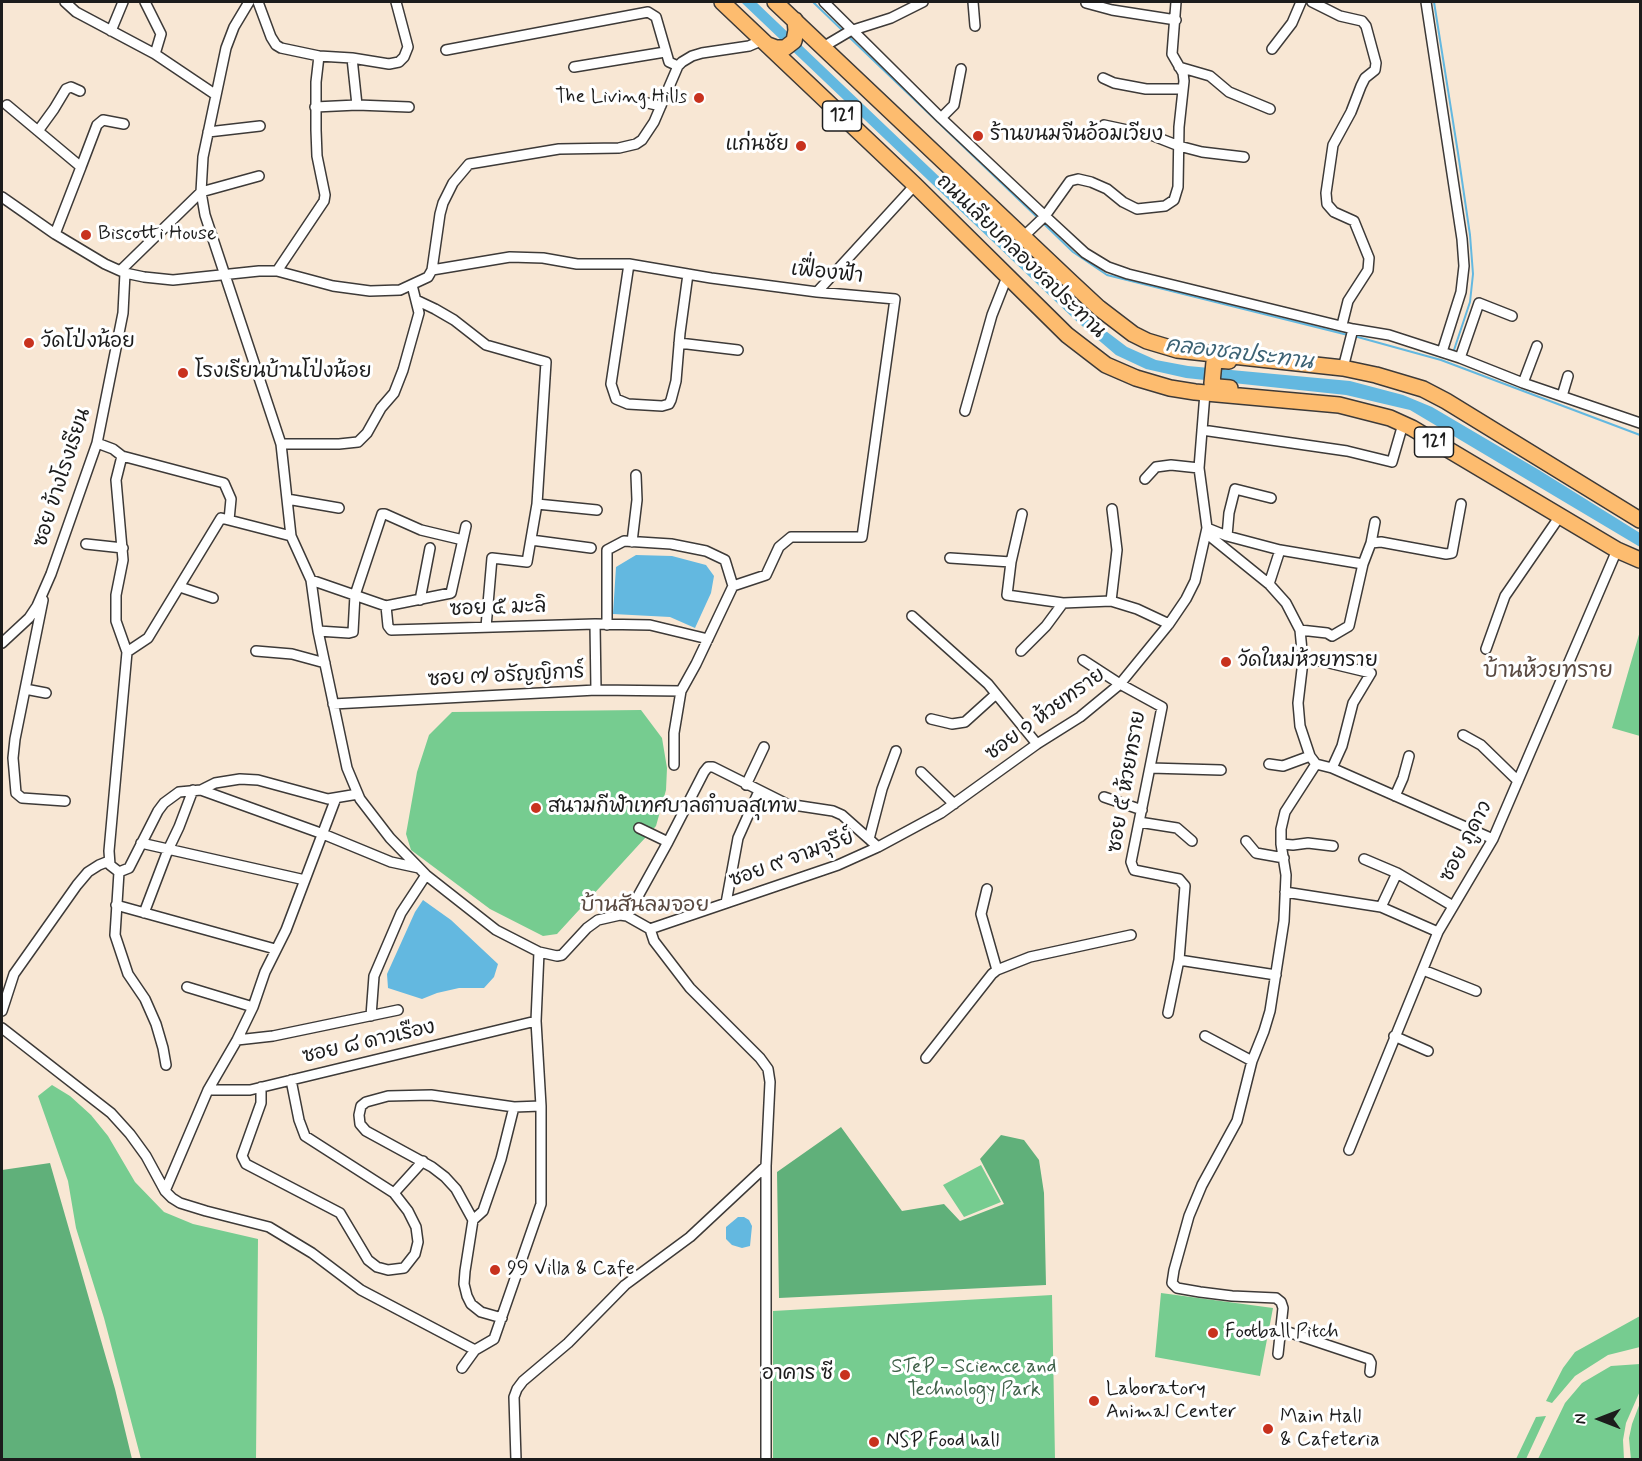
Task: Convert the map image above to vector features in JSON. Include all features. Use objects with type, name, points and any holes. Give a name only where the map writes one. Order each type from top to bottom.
[{"type":"main road","name":"ถนนเลียบคลองชลประทาน","points":[[722,2],[793,66],[1067,335],[1106,365],[1136,378],[1170,388],[1207,387],[1288,400],[1339,405],[1379,415],[1403,424],[1617,550],[1641,560]]},
{"type":"main road","name":"ถนนเลียบคลองชลประทาน","points":[[775,2],[795,25],[900,122],[1029,232],[1099,308],[1133,334],[1177,350],[1343,368],[1422,389],[1446,400],[1641,520]]},
{"type":"main road","points":[[770,44],[785,48],[794,41],[795,25]]},
{"type":"main road","points":[[793,66],[792,52],[797,45],[801,41],[816,43]]},
{"type":"main road","points":[[1147,341],[1161,352],[1210,363],[1217,360],[1295,364]]},
{"type":"main road","points":[[1207,387],[1210,363]]},
{"type":"street","points":[[65,2],[76,12],[155,54],[216,95]]},
{"type":"street","points":[[111,31],[123,2]]},
{"type":"street","points":[[145,2],[161,34],[155,54]]},
{"type":"street","points":[[249,2],[234,27],[226,48],[203,157],[201,192],[225,274],[281,444],[291,536],[311,580],[318,631],[347,768],[358,794],[390,838],[422,871],[496,930],[539,952],[562,955],[587,928],[598,920],[621,915],[627,916],[650,929],[654,940],[690,988],[760,1058],[768,1069],[770,1082],[766,1166],[766,1460]]},
{"type":"street","points":[[258,2],[271,37],[281,48],[319,56],[389,64],[399,62],[408,47],[396,2]]},
{"type":"street","points":[[824,2],[1043,217],[1085,253],[1118,270],[1342,325],[1353,331],[1389,335],[1458,357],[1523,383],[1641,423]]},
{"type":"street","points":[[816,43],[891,18],[923,2]]},
{"type":"street","points":[[973,2],[975,26]]},
{"type":"street","points":[[1029,232],[1043,217],[1065,185],[1078,179],[1107,189],[1123,202],[1137,209],[1165,206],[1174,200],[1178,188],[1183,90],[1183,73],[1172,54],[1176,2]]},
{"type":"street","points":[[1272,49],[1292,23],[1301,2]]},
{"type":"street","points":[[1312,2],[1340,16],[1362,21],[1366,26],[1376,63],[1375,69],[1365,78],[1351,112],[1333,145],[1326,193],[1327,204],[1334,212],[1354,221],[1369,258],[1368,270],[1347,301],[1342,325]]},
{"type":"street","points":[[1426,2],[1462,239],[1464,266],[1461,292],[1443,352]]},
{"type":"street","points":[[1086,3],[1112,10],[1176,20]]},
{"type":"street","points":[[446,50],[648,12],[656,17],[665,52],[674,64]]},
{"type":"street","points":[[2,196],[55,234],[105,264],[144,277],[173,280],[277,271],[333,286],[370,291],[400,290],[428,277],[432,270],[443,203],[453,183],[469,164],[559,149],[619,148],[636,144],[642,140],[654,122],[674,64],[692,56],[770,44]]},
{"type":"street","points":[[574,68],[665,52]]},
{"type":"street","points":[[277,271],[324,201],[325,195],[317,156],[315,107],[319,56]]},
{"type":"street","points":[[352,58],[357,105]]},
{"type":"street","points":[[1179,67],[1210,76],[1229,93],[1270,109]]},
{"type":"street","points":[[941,118],[954,105],[961,69]]},
{"type":"street","points":[[1103,78],[1114,83],[1146,89],[1183,90]]},
{"type":"street","points":[[38,131],[66,89],[71,87],[80,91]]},
{"type":"street","points":[[643,102],[661,106]]},
{"type":"street","points":[[7,105],[81,167]]},
{"type":"street","points":[[315,107],[357,105],[409,107]]},
{"type":"street","points":[[55,234],[97,125],[103,120],[124,124]]},
{"type":"street","points":[[1104,125],[1151,135],[1202,152],[1244,157]]},
{"type":"street","points":[[208,132],[260,126]]},
{"type":"street","points":[[123,271],[201,192],[259,176]]},
{"type":"street","points":[[817,292],[915,185]]},
{"type":"street","name":"เฟื่องฟ้า","points":[[432,270],[510,256],[543,258],[577,264],[629,264],[817,292],[895,299],[862,537],[791,537],[779,548],[766,575],[733,586]]},
{"type":"street","points":[[629,264],[610,384],[616,399],[644,406],[657,407],[669,404],[673,397],[688,274]]},
{"type":"street","name":"ซอย ข้างโรงเรียน","points":[[2,643],[29,618],[37,606],[98,443],[123,313],[123,271]]},
{"type":"street","points":[[965,411],[992,315],[1007,277]]},
{"type":"street","points":[[281,444],[358,442],[367,433],[381,408],[394,393],[403,370],[419,313],[412,285]]},
{"type":"street","points":[[416,300],[454,320],[486,345],[546,362],[537,504],[527,562],[492,558],[486,627]]},
{"type":"street","points":[[1458,357],[1479,303],[1512,316]]},
{"type":"street","points":[[1343,368],[1353,331]]},
{"type":"street","points":[[679,344],[738,350]]},
{"type":"street","points":[[1523,383],[1537,346]]},
{"type":"street","points":[[1562,396],[1568,376]]},
{"type":"street","name":"ซอย ๑ ห้วยทราย","points":[[878,847],[941,813],[1037,744],[1080,717],[1120,684],[1186,599],[1195,581],[1207,530],[1198,468],[1207,387]]},
{"type":"street","points":[[1202,430],[1347,451],[1392,462],[1403,424]]},
{"type":"street","points":[[98,443],[113,449],[122,456],[224,483],[231,499],[229,520]]},
{"type":"street","points":[[122,456],[116,480],[123,548],[116,595],[116,621],[127,652],[109,851],[114,870],[119,872],[129,868],[158,811],[164,803],[179,792],[197,790],[215,783],[249,779],[328,799],[358,794]]},
{"type":"street","points":[[1145,479],[1156,467],[1171,465],[1198,468]]},
{"type":"street","points":[[632,542],[637,500],[636,475]]},
{"type":"street","points":[[1227,536],[1229,513],[1235,489],[1271,498]]},
{"type":"street","points":[[287,499],[339,508]]},
{"type":"street","points":[[537,504],[597,510]]},
{"type":"street","points":[[1371,543],[1381,542],[1446,554],[1452,553],[1461,504]]},
{"type":"street","points":[[1111,601],[1117,550],[1112,509]]},
{"type":"street","points":[[318,631],[351,633],[355,595],[382,514],[430,532],[463,540]]},
{"type":"street","points":[[1022,514],[1011,562],[1007,595],[1063,603],[1111,601],[1137,609],[1168,624]]},
{"type":"street","points":[[1486,649],[1505,596],[1560,516]]},
{"type":"street","points":[[127,652],[148,638],[221,518],[291,536]]},
{"type":"street","points":[[1300,630],[1327,633],[1332,636],[1349,626],[1375,522]]},
{"type":"street","points":[[311,580],[386,606],[451,593],[466,526]]},
{"type":"street","points":[[1207,530],[1280,550],[1363,564]]},
{"type":"street","points":[[1207,530],[1269,584],[1286,603],[1300,630],[1303,661],[1298,703],[1300,726],[1313,760],[1285,812],[1281,844],[1286,875],[1284,921],[1264,1031],[1252,1061],[1237,1121],[1202,1185],[1189,1216],[1172,1283],[1177,1288],[1200,1292],[1276,1298],[1281,1302],[1283,1308],[1278,1354]]},
{"type":"street","points":[[531,540],[591,548]]},
{"type":"street","points":[[607,625],[607,550],[624,542],[671,544],[706,551],[725,560],[733,586],[681,691],[674,733],[674,765]]},
{"type":"street","points":[[86,544],[123,548]]},
{"type":"street","points":[[420,600],[430,548]]},
{"type":"street","points":[[1269,584],[1280,550]]},
{"type":"street","name":"ซอย ภูดาว","points":[[1348,1150],[1438,932],[1493,839],[1617,550]]},
{"type":"street","points":[[950,558],[1011,562]]},
{"type":"street","points":[[46,586],[15,738],[13,758],[16,793],[22,798],[65,801]]},
{"type":"street","points":[[180,587],[213,598]]},
{"type":"street","points":[[1021,651],[1046,626],[1063,603]]},
{"type":"street","name":"ซอย ๕ มะลิ","points":[[386,606],[388,626],[391,630],[595,624],[650,626],[708,639]]},
{"type":"street","points":[[912,616],[988,684],[1037,744]]},
{"type":"street","points":[[595,624],[596,690]]},
{"type":"street","points":[[256,651],[292,654],[325,663]]},
{"type":"street","points":[[1083,660],[1120,684]]},
{"type":"street","points":[[1303,661],[1321,662],[1371,673],[1353,703],[1342,746],[1332,768]]},
{"type":"street","name":"ซอย ๕ ห้วยทราย","points":[[1120,684],[1162,706],[1131,862],[1134,870],[1179,879],[1185,886],[1179,960],[1168,1013]]},
{"type":"street","points":[[25,689],[46,693]]},
{"type":"street","name":"ซอย ๗ อรัญญิการ์","points":[[333,704],[596,690],[681,691]]},
{"type":"street","points":[[931,719],[952,724],[965,722],[996,694]]},
{"type":"street","points":[[1463,735],[1480,745],[1518,781]]},
{"type":"street","points":[[746,784],[764,747]]},
{"type":"street","points":[[869,839],[882,789],[896,751]]},
{"type":"street","points":[[1395,796],[1409,756]]},
{"type":"street","points":[[1269,764],[1283,766],[1313,760],[1493,839]]},
{"type":"street","points":[[627,916],[708,767],[713,767],[787,804],[833,811],[842,815],[878,847]]},
{"type":"street","points":[[1150,768],[1221,770]]},
{"type":"street","points":[[921,772],[954,804]]},
{"type":"street","points":[[197,790],[323,834],[391,862],[422,871]]},
{"type":"street","points":[[144,913],[168,850],[197,790]]},
{"type":"street","points":[[726,903],[738,838],[759,791]]},
{"type":"street","points":[[1104,797],[1142,810]]},
{"type":"street","points":[[165,1191],[208,1090],[254,1007],[336,798]]},
{"type":"street","points":[[1139,822],[1177,828],[1192,841]]},
{"type":"street","points":[[639,828],[668,842]]},
{"type":"street","points":[[1246,841],[1256,853],[1284,858]]},
{"type":"street","points":[[141,843],[305,880]]},
{"type":"street","points":[[1281,844],[1308,843],[1333,846]]},
{"type":"street","name":"ซอย ๙ จามจุรีย์","points":[[650,929],[838,865],[878,847]]},
{"type":"street","points":[[1364,860],[1397,873],[1453,906]]},
{"type":"street","points":[[2,1011],[14,974],[77,885],[88,872],[110,861]]},
{"type":"street","points":[[371,1016],[374,976],[422,871]]},
{"type":"street","points":[[119,872],[115,935],[119,952],[128,974],[145,999],[156,1024],[166,1065]]},
{"type":"street","points":[[1381,907],[1397,873]]},
{"type":"street","points":[[987,890],[981,914],[998,970]]},
{"type":"street","points":[[1286,892],[1381,907],[1438,932]]},
{"type":"street","points":[[116,905],[275,949]]},
{"type":"street","points":[[926,1058],[992,974],[998,970],[1030,957],[1131,935]]},
{"type":"street","points":[[462,1368],[475,1350],[495,1339],[541,1204],[541,1106],[536,1021],[539,952]]},
{"type":"street","points":[[1179,960],[1276,975]]},
{"type":"street","points":[[1423,970],[1476,991]]},
{"type":"street","points":[[187,987],[254,1007]]},
{"type":"street","points":[[237,1040],[273,1036],[398,1010]]},
{"type":"street","name":"ซอย ๘ ดาวเรือง","points":[[208,1090],[228,1091],[261,1087],[536,1021]]},
{"type":"street","points":[[2,1032],[111,1113],[141,1149],[165,1191],[180,1203],[269,1227],[312,1253],[361,1290],[475,1350]]},
{"type":"street","points":[[1205,1036],[1252,1061]]},
{"type":"street","points":[[1394,1036],[1428,1050]]},
{"type":"street","points":[[261,1087],[261,1103],[242,1156],[246,1164],[340,1213],[368,1260],[377,1267],[388,1270],[404,1268],[416,1254],[418,1242],[416,1227],[408,1211],[393,1193],[305,1136],[299,1120],[291,1080]]},
{"type":"street","points":[[502,1318],[481,1312],[471,1304],[467,1296],[464,1284],[465,1271],[473,1220],[456,1189],[445,1177],[423,1161],[366,1131],[360,1124],[359,1115],[361,1107],[374,1099],[388,1096],[431,1095],[514,1107],[541,1106]]},
{"type":"street","points":[[473,1220],[483,1211],[501,1159],[514,1107]]},
{"type":"street","points":[[393,1193],[423,1161]]},
{"type":"street","points":[[516,1460],[514,1397],[523,1381],[568,1343],[625,1285],[690,1237],[766,1166]]},
{"type":"street","points":[[1282,1330],[1369,1359],[1371,1361],[1370,1372]]},
{"type":"green space","points":[[1640,631],[1640,736],[1612,728]]},
{"type":"green space","name":"สนามกีฬาเทศบาลตำบลสุเทพ","points":[[641,710],[662,738],[667,768],[666,790],[656,826],[557,934],[543,936],[490,909],[411,850],[406,834],[417,772],[429,735],[452,712]]},
{"type":"green space","points":[[52,1085],[70,1096],[91,1115],[108,1136],[135,1182],[164,1212],[193,1224],[258,1239],[256,1459],[141,1459],[104,1318],[76,1228],[68,1181],[38,1096]]},
{"type":"green space","points":[[841,1127],[902,1211],[944,1204],[960,1221],[1004,1204],[980,1159],[1001,1135],[1024,1140],[1039,1160],[1044,1193],[1046,1285],[779,1298],[777,1172]]},
{"type":"green space","points":[[50,1163],[115,1389],[132,1459],[2,1459],[2,1170]]},
{"type":"green space","points":[[981,1165],[1001,1202],[964,1217],[943,1185]]},
{"type":"green space","name":"Football Pitch","points":[[1161,1293],[1273,1308],[1260,1376],[1155,1357]]},
{"type":"green space","name":"STeP - Science and Technology Park","points":[[1052,1295],[1055,1459],[773,1459],[773,1311]]},
{"type":"green space","points":[[1640,1316],[1640,1347],[1608,1355],[1575,1376],[1552,1403],[1546,1401],[1563,1368],[1575,1352]]},
{"type":"green space","points":[[1640,1364],[1640,1391],[1626,1423],[1623,1440],[1624,1459],[1538,1459],[1565,1403],[1582,1383],[1611,1366]]},
{"type":"green space","points":[[1640,1403],[1640,1459],[1631,1460],[1629,1438]]},
{"type":"green space","points":[[1546,1416],[1526,1459],[1516,1459],[1536,1417]]},
{"type":"water","points":[[741,2],[756,2],[1082,313],[1127,347],[1156,360],[1188,366],[1350,381],[1403,395],[1432,407],[1640,533],[1640,547],[1410,410],[1346,395],[1186,378],[1146,369],[1116,355],[1074,319]]},
{"type":"water","points":[[636,555],[672,556],[706,565],[714,576],[711,593],[695,628],[670,617],[613,614],[616,567]]},
{"type":"water","points":[[423,900],[451,920],[498,964],[494,977],[484,988],[459,988],[422,999],[388,988],[387,974],[415,912]]},
{"type":"water","points":[[738,1217],[749,1220],[752,1226],[750,1246],[742,1248],[732,1245],[726,1239],[726,1227]]},
{"type":"waterway","points":[[813,2],[843,31]]},
{"type":"waterway","points":[[1434,2],[1470,235],[1473,274],[1470,302],[1453,353]]},
{"type":"waterway","points":[[847,35],[1038,218]]},
{"type":"waterway","points":[[1042,222],[1073,252],[1107,275],[1348,335]]},
{"type":"waterway","points":[[1354,336],[1441,360],[1640,435]]},
{"type":"place","name":"The Living Hills","points":[[699,98]]},
{"type":"place","name":"ร้านขนมจีนอ้อมเวียง","points":[[978,136]]},
{"type":"place","name":"แก่นชัย","points":[[801,146]]},
{"type":"place","name":"Biscotti House","points":[[86,235]]},
{"type":"place","name":"วัดโป่งน้อย","points":[[29,343]]},
{"type":"place","name":"โรงเรียนบ้านโป่งน้อย","points":[[183,373]]},
{"type":"place","name":"วัดใหม่ห้วยทราย","points":[[1226,662]]},
{"type":"place","name":"สนามกีฬาเทศบาลตำบลสุเทพ","points":[[536,808]]},
{"type":"place","name":"99 Villa & Cafe","points":[[495,1270]]},
{"type":"place","name":"Football Pitch","points":[[1213,1333]]},
{"type":"place","name":"อาคาร ซี","points":[[845,1375]]},
{"type":"place","name":"Laboratory Animal Center","points":[[1094,1401]]},
{"type":"place","name":"Main Hall & Cafeteria","points":[[1268,1429]]},
{"type":"place","name":"NSP Food hall","points":[[874,1442]]},
{"type":"district","name":"บ้านห้วยทราย","points":[[1548,672]]},
{"type":"district","name":"บ้านสันลมจอย","points":[[645,907]]},
{"type":"water label","name":"คลองชลประทาน","points":[[1239,355]]}]
